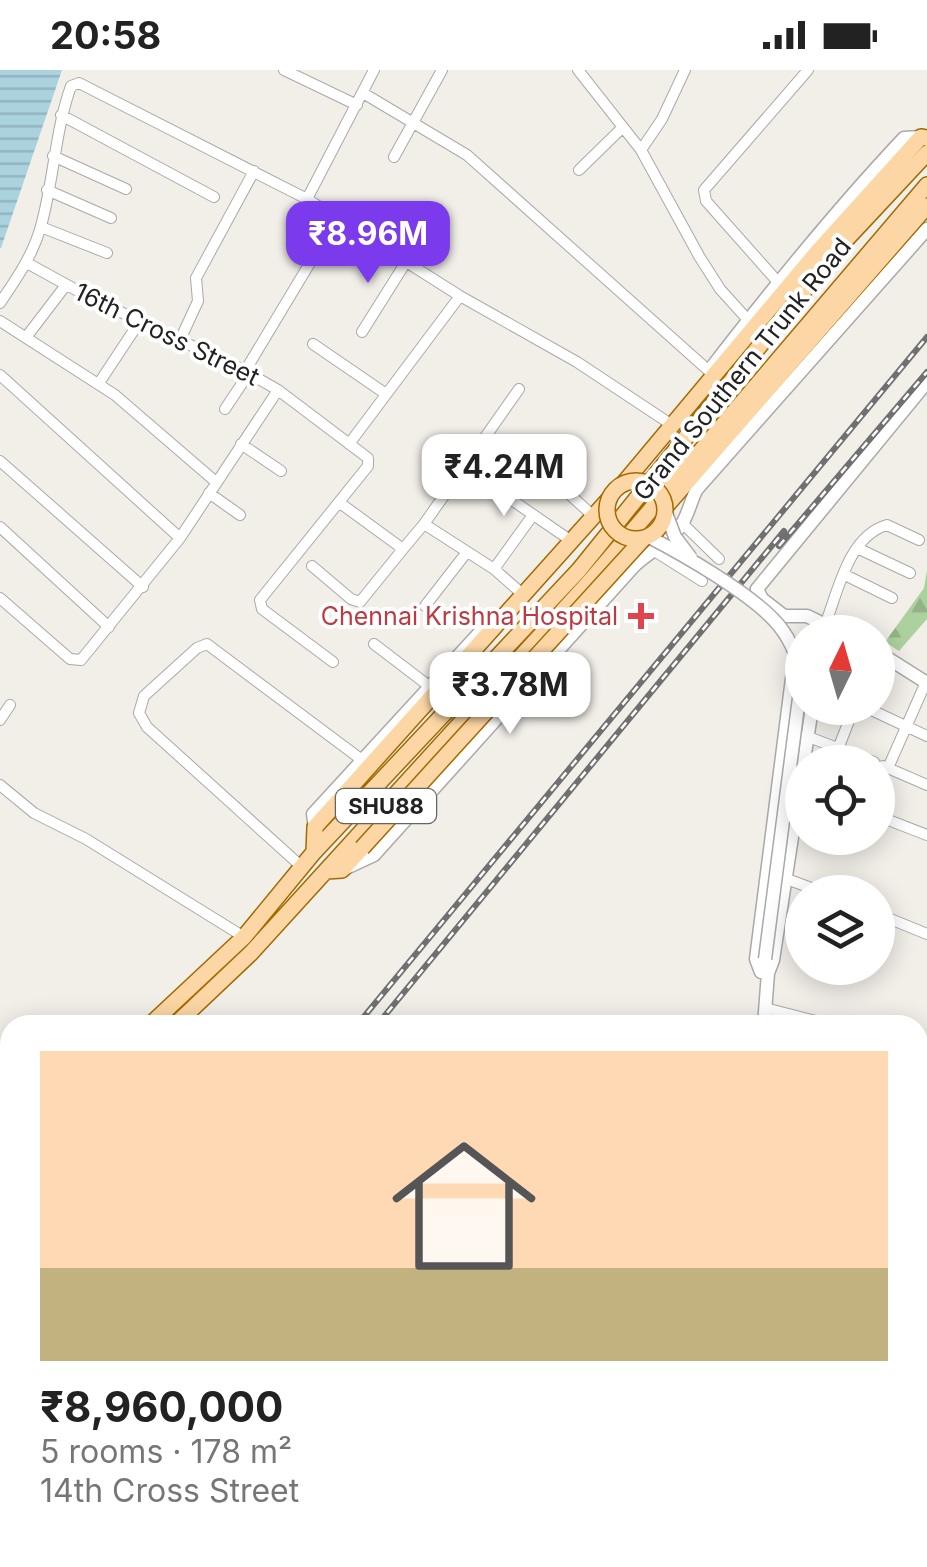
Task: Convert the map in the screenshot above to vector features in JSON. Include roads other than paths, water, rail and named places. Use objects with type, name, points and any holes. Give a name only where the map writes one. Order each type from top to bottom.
[{"type":"main road","points":[[314,852],[318,823],[623,484],[818,252],[893,168],[925,143]]},
{"type":"main road","name":"Grand Southern Trunk Road","points":[[161,1015],[244,936],[314,852],[579,570],[925,143]]},
{"type":"main road","name":"Grand Southern Trunk Road","points":[[186,1015],[334,870],[555,620],[927,185]]},
{"type":"main road","points":[[334,870],[362,848],[650,542],[666,510],[927,206]]},
{"type":"main road","points":[[623,484],[650,484],[663,498],[666,510]]},
{"type":"main road","points":[[609,499],[612,526],[626,537],[650,542]]},
{"type":"main road","points":[[555,620],[573,636]]},
{"type":"street","points":[[284,70],[357,104]]},
{"type":"street","points":[[308,198],[374,70]]},
{"type":"street","points":[[394,158],[442,70]]},
{"type":"street","points":[[578,70],[641,150],[699,256],[720,289],[748,320]]},
{"type":"street","points":[[641,150],[662,119],[685,70]]},
{"type":"street","points":[[777,282],[706,201],[704,190],[808,70]]},
{"type":"street","points":[[0,303],[27,263],[41,226],[61,116],[70,86],[79,84],[308,198],[460,296],[577,362],[666,421]]},
{"type":"street","points":[[363,93],[467,155],[709,371]]},
{"type":"street","points":[[61,116],[214,196]]},
{"type":"street","points":[[579,170],[623,126]]},
{"type":"street","points":[[318,823],[313,814],[590,513],[709,371],[777,282],[904,138],[925,143]]},
{"type":"street","points":[[53,156],[126,189]]},
{"type":"street","points":[[180,340],[198,301],[196,278],[254,171]]},
{"type":"street","points":[[47,190],[110,218]]},
{"type":"street","points":[[225,410],[337,218]]},
{"type":"street","points":[[41,226],[107,253]]},
{"type":"street","points":[[334,870],[374,855],[534,684],[646,555],[650,542],[683,524],[697,490],[927,228]]},
{"type":"street","points":[[362,332],[406,262]]},
{"type":"street","name":"16th Cross Street","points":[[27,263],[247,372],[278,390],[349,444]]},
{"type":"street","points":[[0,278],[12,285]]},
{"type":"street","points":[[27,336],[66,284]]},
{"type":"street","points":[[334,662],[260,605],[370,461],[349,444],[460,296]]},
{"type":"street","points":[[0,321],[115,395],[216,482]]},
{"type":"street","points":[[101,380],[140,321]]},
{"type":"street","points":[[313,344],[386,394]]},
{"type":"street","points":[[0,375],[180,538]]},
{"type":"street","points":[[785,616],[762,599],[757,589],[927,382]]},
{"type":"street","points":[[312,566],[360,602],[424,524],[519,389]]},
{"type":"street","points":[[0,598],[70,659],[80,660],[180,538],[278,390]]},
{"type":"street","points":[[241,444],[281,470]]},
{"type":"street","points":[[0,461],[143,587]]},
{"type":"street","points":[[464,467],[567,538]]},
{"type":"street","points":[[546,473],[590,513]]},
{"type":"street","points":[[209,493],[240,515]]},
{"type":"street","points":[[340,503],[403,549]]},
{"type":"street","points":[[666,510],[674,537],[696,564]]},
{"type":"street","points":[[494,569],[533,515]]},
{"type":"street","points":[[424,524],[494,569],[518,591]]},
{"type":"street","points":[[683,524],[719,559]]},
{"type":"street","points":[[0,526],[109,626]]},
{"type":"street","points":[[820,615],[856,548],[882,526],[919,540]]},
{"type":"street","points":[[650,542],[696,564],[773,618],[796,652],[802,674],[757,1015]]},
{"type":"street","points":[[650,542],[702,581]]},
{"type":"street","points":[[856,548],[910,573]]},
{"type":"street","points":[[425,606],[467,552]]},
{"type":"street","points":[[844,575],[892,598]]},
{"type":"street","points":[[302,866],[147,728],[139,718],[144,696],[197,648],[207,644],[362,760]]},
{"type":"street","points":[[374,644],[429,686]]},
{"type":"street","points":[[893,745],[927,683],[895,663]]},
{"type":"street","points":[[0,720],[10,705]]},
{"type":"street","points":[[895,721],[927,736]]},
{"type":"street","points":[[765,1015],[764,967],[756,959],[786,725]]},
{"type":"street","points":[[805,745],[808,725]]},
{"type":"street","points":[[806,736],[828,745]]},
{"type":"street","points":[[895,771],[927,785]]},
{"type":"street","points":[[0,786],[34,813],[244,936]]},
{"type":"street","points":[[895,823],[927,835]]},
{"type":"street","points":[[764,967],[772,960],[788,855]]},
{"type":"street","points":[[895,921],[927,934]]},
{"type":"street","points":[[765,1008],[792,1015]]},
{"type":"water","points":[[0,70],[62,70],[1,248],[0,248]]},
{"type":"railway","points":[[365,1015],[927,337]]},
{"type":"railway","points":[[779,546],[927,372]]},
{"type":"railway","points":[[385,1015],[784,531]]},
{"type":"place","name":"Chennai Krishna Hospital","points":[[641,616]]}]
